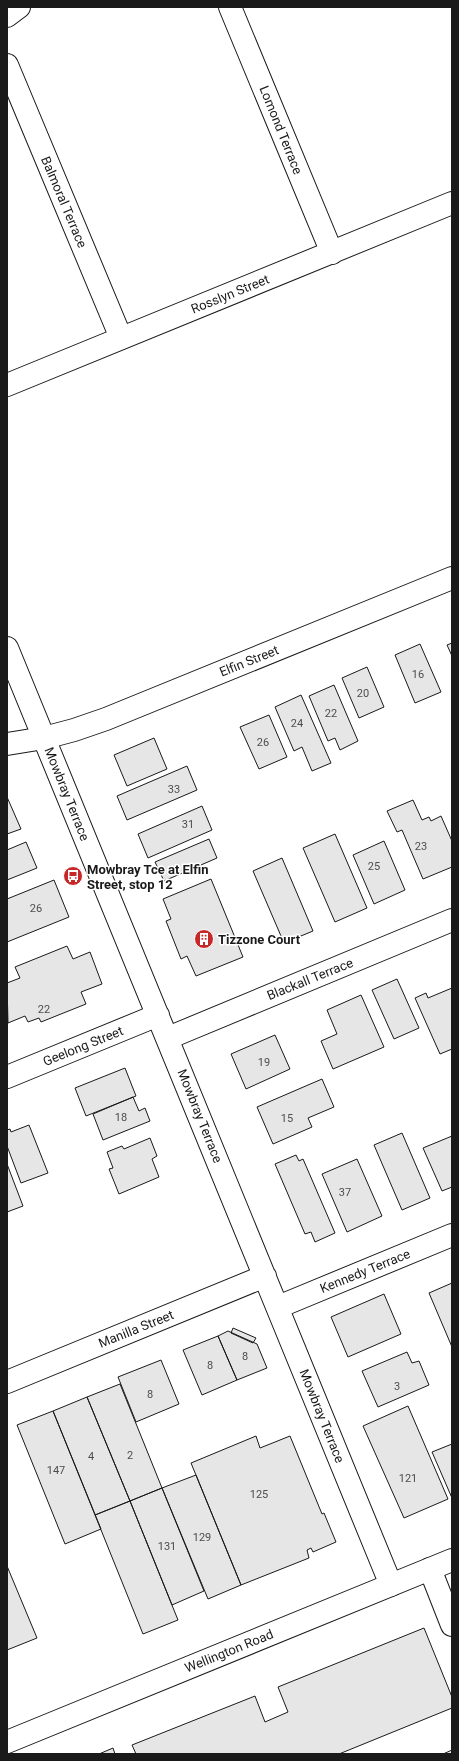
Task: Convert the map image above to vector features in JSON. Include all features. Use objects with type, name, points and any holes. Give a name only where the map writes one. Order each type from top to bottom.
[{"type":"street","points":[[7,16],[19,7]]},
{"type":"street","name":"Lomond Terrace","points":[[230,7],[332,253]]},
{"type":"street","name":"Balmoral Terrace","points":[[7,65],[121,338]]},
{"type":"street","name":"Rosslyn Street","points":[[7,385],[452,203]]},
{"type":"street","name":"Elfin Street","points":[[7,744],[44,738],[106,719],[452,578]]},
{"type":"street","name":"Mowbray Terrace","points":[[7,648],[391,1585]]},
{"type":"street","name":"Blackall Terrace","points":[[168,1038],[452,920]]},
{"type":"street","name":"Geelong Street","points":[[7,1078],[158,1014]]},
{"type":"street","name":"Kennedy Terrace","points":[[278,1307],[452,1235]]},
{"type":"street","name":"Manilla Street","points":[[7,1382],[265,1276]]},
{"type":"street","name":"Wellington Road","points":[[7,1742],[452,1560]]},
{"type":"street","points":[[430,1569],[452,1625]]},
{"type":"building","points":[[452,643],[452,656],[447,645]]},
{"type":"building","points":[[420,644],[441,692],[415,703],[395,655]]},
{"type":"building","points":[[367,667],[384,707],[359,718],[342,678]]},
{"type":"building","points":[[334,685],[358,741],[340,750],[335,738],[328,741],[309,696]]},
{"type":"building","points":[[301,695],[331,763],[312,771],[302,747],[294,751],[275,707]]},
{"type":"building","points":[[269,715],[287,757],[259,769],[240,727]]},
{"type":"building","points":[[154,738],[167,769],[127,786],[114,755]]},
{"type":"building","points":[[187,766],[197,790],[127,820],[117,796]]},
{"type":"building","points":[[7,797],[21,829],[7,834]]},
{"type":"building","points":[[413,800],[422,820],[429,817],[431,821],[441,816],[452,841],[452,867],[423,879],[402,830],[397,832],[387,811]]},
{"type":"building","points":[[202,806],[212,830],[148,858],[138,834]]},
{"type":"building","points":[[335,834],[367,908],[335,922],[303,848]]},
{"type":"building","points":[[209,839],[217,858],[164,881],[155,862]]},
{"type":"building","points":[[384,841],[405,890],[374,904],[353,855]]},
{"type":"building","points":[[26,842],[37,868],[7,880],[7,850]]},
{"type":"building","points":[[282,858],[313,931],[284,943],[253,871]]},
{"type":"building","name":"Tizzone Court","points":[[211,879],[243,957],[196,976],[187,956],[181,959],[166,921],[171,919],[163,899]]},
{"type":"building","points":[[54,880],[69,917],[7,942],[7,899]]},
{"type":"building","points":[[67,946],[73,959],[90,952],[102,984],[81,992],[86,1004],[41,1022],[39,1018],[28,1022],[25,1016],[8,1023],[7,983],[20,978],[15,967]]},
{"type":"building","points":[[397,979],[419,1028],[394,1039],[372,990]]},
{"type":"building","points":[[452,988],[452,1049],[440,1054],[415,998],[426,993],[428,998]]},
{"type":"building","points":[[361,995],[384,1047],[333,1069],[321,1041],[337,1034],[327,1010]]},
{"type":"building","points":[[275,1035],[290,1069],[246,1089],[231,1054]]},
{"type":"building","points":[[125,1068],[136,1096],[86,1116],[75,1088]]},
{"type":"building","points":[[322,1079],[334,1107],[308,1118],[312,1127],[273,1144],[257,1107]]},
{"type":"building","points":[[133,1097],[139,1111],[145,1108],[150,1121],[103,1140],[93,1114]]},
{"type":"building","points":[[29,1125],[48,1173],[21,1183],[7,1146],[7,1130],[10,1129],[11,1132]]},
{"type":"building","points":[[402,1133],[430,1198],[402,1210],[374,1145]]},
{"type":"building","points":[[452,1136],[452,1187],[442,1191],[423,1148]]},
{"type":"building","points":[[150,1138],[157,1156],[152,1159],[159,1177],[119,1194],[109,1169],[113,1168],[107,1152],[122,1146],[124,1149]]},
{"type":"building","points":[[296,1155],[299,1161],[303,1159],[335,1233],[315,1242],[311,1232],[305,1234],[275,1164]]},
{"type":"building","points":[[357,1159],[382,1216],[347,1232],[322,1174]]},
{"type":"building","points":[[7,1164],[23,1206],[7,1212]]},
{"type":"building","points":[[452,1283],[452,1347],[429,1293]]},
{"type":"building","points":[[384,1294],[401,1334],[348,1357],[331,1317]]},
{"type":"building","points":[[233,1328],[256,1338],[253,1343],[231,1333]]},
{"type":"building","points":[[228,1331],[257,1344],[267,1368],[237,1380],[218,1336]]},
{"type":"building","points":[[218,1336],[237,1380],[202,1395],[183,1350]]},
{"type":"building","points":[[407,1352],[412,1363],[419,1361],[429,1385],[378,1407],[362,1371]]},
{"type":"building","points":[[161,1360],[179,1404],[136,1422],[118,1377]]},
{"type":"building","points":[[120,1384],[162,1488],[130,1501],[87,1397]]},
{"type":"building","points":[[87,1397],[130,1501],[95,1515],[53,1411]]},
{"type":"building","points":[[408,1406],[448,1499],[404,1518],[363,1426]]},
{"type":"building","points":[[53,1411],[101,1529],[65,1544],[17,1425]]},
{"type":"building","points":[[256,1436],[260,1448],[290,1436],[322,1514],[324,1513],[336,1542],[313,1552],[311,1548],[307,1550],[309,1558],[241,1585],[191,1463]]},
{"type":"building","points":[[452,1444],[452,1498],[432,1452]]},
{"type":"building","points":[[196,1475],[241,1585],[208,1599],[162,1488]]},
{"type":"building","points":[[162,1488],[204,1591],[172,1605],[130,1501]]},
{"type":"building","points":[[130,1501],[178,1620],[143,1634],[95,1515]]},
{"type":"building","points":[[7,1566],[37,1638],[7,1650]]},
{"type":"building","points":[[424,1628],[452,1697],[452,1708],[339,1754],[136,1754],[132,1745],[255,1696],[265,1722],[288,1712],[278,1687]]},
{"type":"building","points":[[113,1748],[115,1754],[99,1754]]},
{"type":"building","points":[[452,1750],[452,1754],[443,1754]]},
{"type":"place","name":"Mowbray Tce at Elfin Street, stop 12","points":[[73,876]]},
{"type":"place","name":"Tizzone Court","points":[[204,939]]}]
